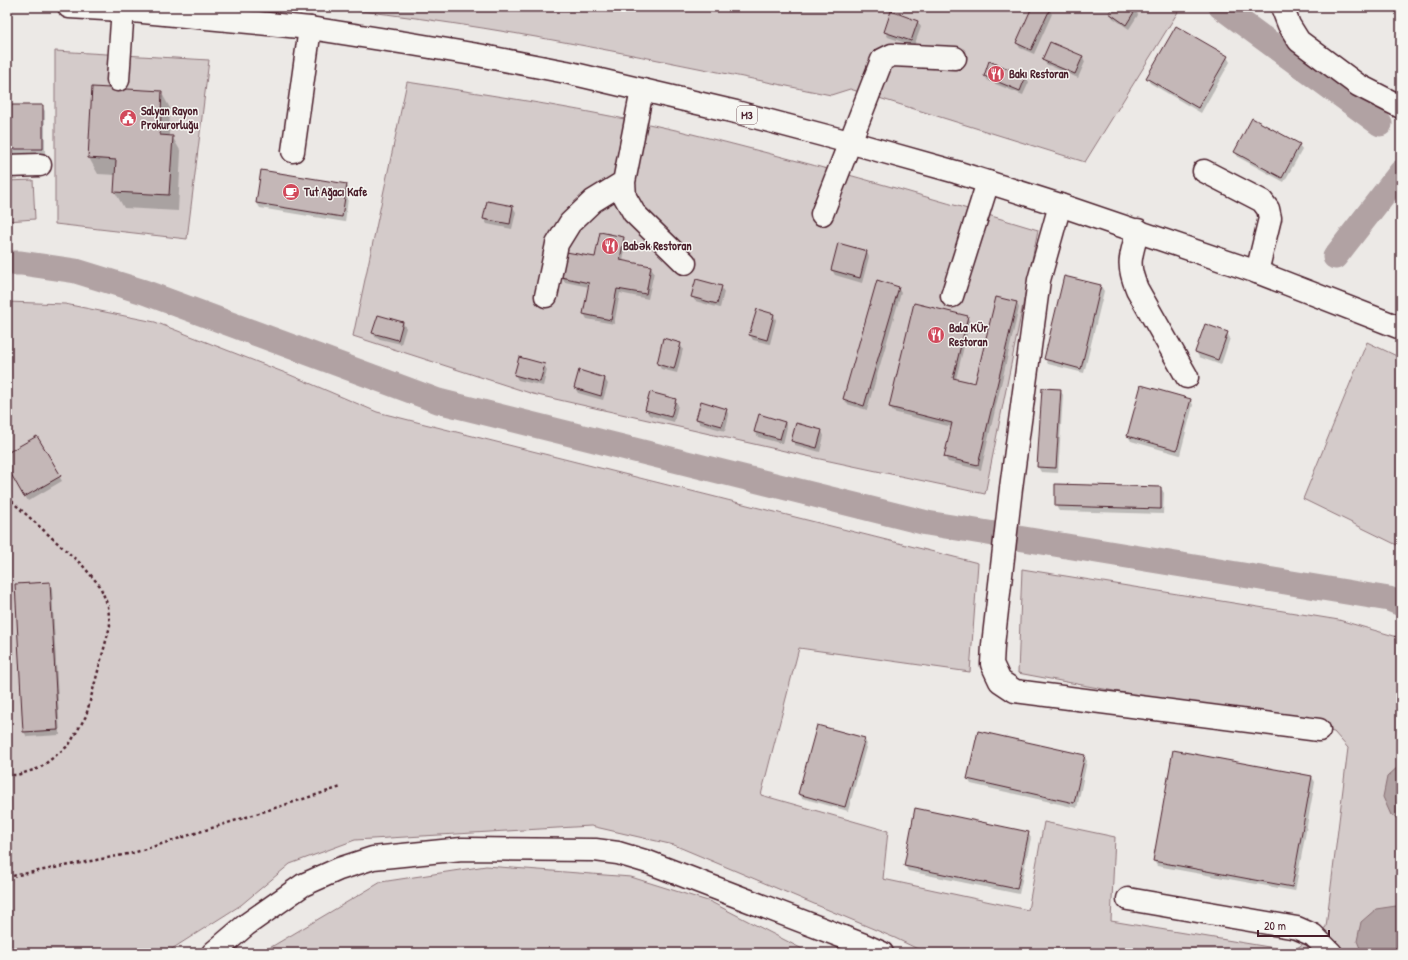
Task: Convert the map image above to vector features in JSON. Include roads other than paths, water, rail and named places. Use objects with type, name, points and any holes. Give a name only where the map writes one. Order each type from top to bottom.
[{"type":"main road","name":"M3","points":[[69,7],[123,8],[310,28],[478,55],[566,72],[736,112],[849,142],[988,182],[1138,230],[1257,272],[1401,328]]},
{"type":"main road","points":[[1282,7],[1289,25],[1299,41],[1358,85],[1401,107]]},
{"type":"main road","points":[[118,80],[123,8]]},
{"type":"main road","points":[[293,151],[310,28]]},
{"type":"main road","points":[[822,214],[882,60],[892,55],[955,58]]},
{"type":"main road","points":[[642,90],[624,182],[625,197],[634,213],[685,264]]},
{"type":"main road","points":[[7,166],[40,165]]},
{"type":"main road","points":[[1204,171],[1262,202],[1268,209],[1270,218],[1257,272]]},
{"type":"main road","points":[[546,296],[557,244],[570,222],[593,201],[624,182]]},
{"type":"main road","points":[[952,296],[988,182]]},
{"type":"main road","points":[[1060,205],[1040,280],[1011,488],[993,645],[992,664],[1000,681],[1015,690],[1319,730]]},
{"type":"main road","points":[[1138,230],[1130,259],[1131,275],[1137,289],[1187,377]]},
{"type":"main road","points":[[213,953],[246,925],[303,885],[339,869],[373,858],[462,850],[595,850],[618,853],[648,862],[864,944],[882,953]]},
{"type":"main road","points":[[1128,899],[1297,928],[1313,935],[1331,953]]},
{"type":"waterway","points":[[1221,7],[1380,124]]},
{"type":"waterway","points":[[1335,257],[1401,172]]},
{"type":"waterway","points":[[7,263],[21,263],[76,271],[144,292],[438,401],[927,523],[1389,599],[1401,604]]},
{"type":"place","name":"Bakı Restoran","points":[[996,74]]},
{"type":"place","name":"Salyan Rayon Prokurorluğu","points":[[128,118]]},
{"type":"place","name":"Tut Ağacı Kafe","points":[[291,192]]},
{"type":"place","name":"Babək Restoran","points":[[610,246]]},
{"type":"place","name":"Bala KÜr Restoran","points":[[936,335]]}]
